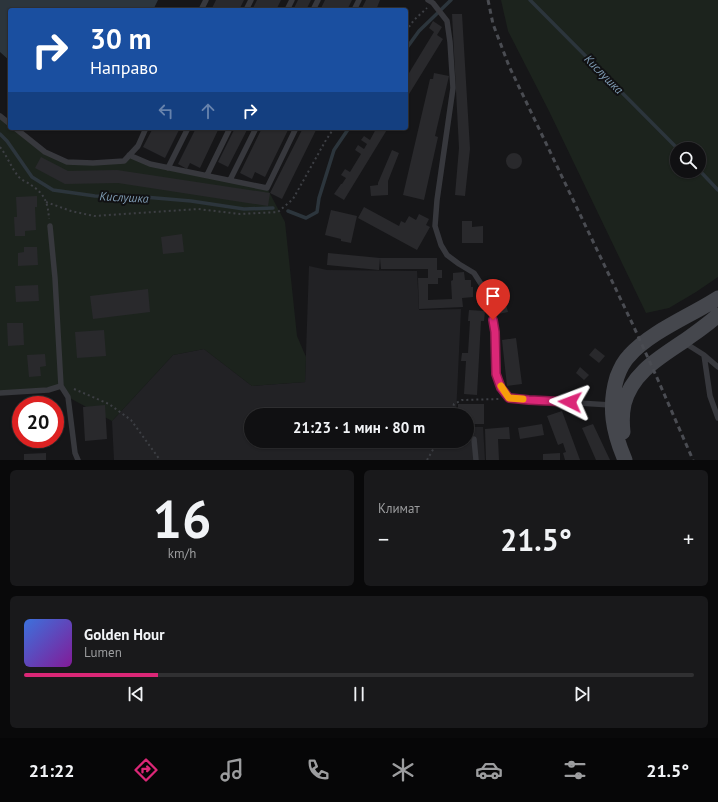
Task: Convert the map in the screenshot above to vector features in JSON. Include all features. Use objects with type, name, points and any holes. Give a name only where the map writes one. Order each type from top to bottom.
[{"type":"main road","points":[[625,459],[617,441],[612,405],[613,389],[621,367],[628,356],[652,336],[718,298]]},
{"type":"main road","points":[[625,459],[622,419],[624,405],[629,391],[637,378],[646,368],[662,355],[684,341],[718,315]]},
{"type":"lane","points":[[430,2],[447,21],[453,88],[437,200],[435,226],[441,245],[447,255],[474,273],[483,287],[491,308],[495,332],[496,374],[501,388],[509,398],[612,405]]},
{"type":"lane","points":[[0,116],[8,122]]},
{"type":"lane","points":[[18,130],[45,152],[67,162],[93,163],[124,161],[138,146],[145,130]]},
{"type":"lane","points":[[168,168],[187,130]]},
{"type":"lane","points":[[207,175],[229,130]]},
{"type":"lane","points":[[230,180],[255,130]]},
{"type":"lane","points":[[129,155],[150,164],[267,188],[295,130]]},
{"type":"lane","points":[[50,226],[55,278],[61,386],[68,397],[75,453],[78,460]]},
{"type":"lane","points":[[684,341],[718,367]]},
{"type":"lane","points":[[704,355],[710,396],[718,418]]},
{"type":"lane","points":[[0,393],[48,390],[61,386]]},
{"type":"lane","points":[[474,439],[476,460]]},
{"type":"lane","points":[[73,460],[75,453]]},
{"type":"path","points":[[408,28],[430,2]]},
{"type":"path","points":[[46,202],[71,211],[94,216],[198,209],[240,214],[278,212],[293,199],[333,130]]},
{"type":"path","points":[[0,147],[6,155],[12,169],[19,178],[31,184],[41,192],[49,212],[50,226]]},
{"type":"path","points":[[61,386],[72,388],[109,404],[131,420],[156,452],[160,460]]},
{"type":"path","points":[[453,408],[454,404],[462,400],[496,400],[509,398]]},
{"type":"path","points":[[427,460],[434,448]]},
{"type":"shaded area","points":[[0,0],[158,0],[154,8],[8,8],[8,59],[0,52]]},
{"type":"shaded area","points":[[501,0],[718,0],[718,277],[669,308],[646,313],[549,111],[508,31]]},
{"type":"shaded area","points":[[0,116],[8,122],[8,130],[18,130],[45,152],[67,162],[124,161],[129,155],[150,164],[267,188],[285,222],[297,336],[306,357],[305,382],[252,386],[204,349],[173,355],[112,421],[68,397],[61,386],[0,393]]},
{"type":"shaded area","points":[[309,266],[327,270],[417,271],[419,310],[461,309],[456,408],[244,408],[244,448],[474,448],[474,427],[483,427],[485,460],[114,460],[112,421],[173,355],[204,349],[252,386],[305,382]]},
{"type":"building","points":[[216,0],[244,0],[240,8],[212,8]]},
{"type":"building","points":[[257,0],[281,0],[277,8],[253,8]]},
{"type":"building","points":[[298,0],[311,0],[307,8],[294,8]]},
{"type":"building","points":[[325,0],[352,0],[348,8],[321,8]]},
{"type":"building","points":[[366,0],[380,0],[377,8],[362,8]]},
{"type":"building","points":[[452,14],[462,14],[470,149],[465,196],[455,195],[459,148]]},
{"type":"building","points":[[433,21],[442,27],[437,35],[443,39],[408,96],[408,72],[409,73],[434,32],[429,28]]},
{"type":"building","points":[[434,73],[449,76],[435,136],[438,137],[424,200],[403,195],[430,79],[433,79]]},
{"type":"building","points":[[152,130],[179,130],[165,158],[143,147]]},
{"type":"building","points":[[195,130],[218,130],[200,168],[190,163],[187,169],[178,164]]},
{"type":"building","points":[[234,130],[247,130],[228,167],[218,162]]},
{"type":"building","points":[[261,130],[288,130],[265,177],[255,172],[252,179],[240,173]]},
{"type":"building","points":[[302,130],[316,130],[282,199],[270,193]]},
{"type":"building","points":[[375,130],[387,130],[344,200],[334,194],[346,178],[341,175],[345,169],[350,172],[361,154],[355,150],[358,145],[364,149],[367,144],[361,140],[364,136],[370,140]]},
{"type":"building","points":[[392,150],[399,153],[388,181],[388,195],[371,196],[370,186],[378,185]]},
{"type":"building","points":[[514,153],[521,158],[522,161],[517,168],[514,169],[507,164],[506,161],[511,154]]},
{"type":"building","points":[[41,157],[68,171],[117,170],[270,193],[268,206],[118,183],[65,184],[35,168]]},
{"type":"building","points":[[37,196],[37,207],[35,207],[36,230],[25,231],[25,236],[15,236],[14,217],[17,217],[16,197]]},
{"type":"building","points":[[364,207],[399,226],[401,221],[405,223],[409,216],[416,220],[419,214],[429,219],[426,225],[430,227],[417,250],[358,218]]},
{"type":"building","points":[[331,210],[357,216],[351,243],[325,235]]},
{"type":"building","points":[[462,221],[472,221],[472,227],[483,226],[483,243],[462,243]]},
{"type":"building","points":[[182,234],[184,252],[163,254],[161,237]]},
{"type":"building","points":[[24,247],[37,247],[38,265],[18,266],[18,253],[24,252]]},
{"type":"building","points":[[328,253],[380,258],[379,270],[327,265]]},
{"type":"building","points":[[380,258],[437,258],[437,270],[442,270],[442,278],[438,278],[438,284],[428,284],[428,300],[452,299],[451,281],[453,280],[453,273],[464,272],[465,280],[471,280],[473,297],[462,298],[463,307],[419,309],[418,278],[428,278],[428,269],[381,269]]},
{"type":"building","points":[[38,285],[39,301],[16,302],[15,286]]},
{"type":"building","points":[[148,289],[150,312],[93,319],[90,296]]},
{"type":"building","points":[[504,297],[508,312],[498,314],[495,299]]},
{"type":"building","points":[[469,310],[485,311],[484,321],[481,321],[477,395],[464,394],[466,361],[461,361],[462,353],[468,353],[470,321],[468,321]]},
{"type":"building","points":[[7,323],[23,323],[24,345],[8,346]]},
{"type":"building","points":[[104,330],[106,356],[77,358],[75,332]]},
{"type":"building","points":[[516,338],[522,384],[507,386],[502,340]]},
{"type":"building","points":[[595,348],[605,356],[599,363],[589,355]]},
{"type":"building","points":[[45,354],[46,366],[40,367],[41,376],[29,377],[27,355]]},
{"type":"building","points":[[580,367],[589,375],[584,380],[576,373]]},
{"type":"building","points":[[458,404],[484,404],[484,424],[474,424],[474,408],[458,408]]},
{"type":"building","points":[[105,405],[107,439],[85,441],[83,407]]},
{"type":"building","points":[[562,411],[580,460],[565,460],[563,453],[566,452],[563,443],[558,445],[547,416]]},
{"type":"building","points":[[542,424],[544,435],[520,439],[518,428]]},
{"type":"building","points":[[593,424],[610,460],[596,460],[582,428]]},
{"type":"building","points":[[509,427],[510,439],[498,439],[499,460],[486,460],[485,429]]},
{"type":"building","points":[[46,453],[46,460],[24,460],[24,454]]},
{"type":"building","points":[[560,453],[560,460],[543,460],[543,454]]},
{"type":"waterway","name":"Кислушка","points":[[408,46],[419,31],[451,0]]},
{"type":"waterway","name":"Кислушка","points":[[530,0],[671,142]]},
{"type":"waterway","name":"Кислушка","points":[[288,211],[306,218],[317,212],[319,198],[334,150],[348,130]]},
{"type":"waterway","name":"Кислушка","points":[[0,134],[7,141],[32,177],[53,190],[95,196],[144,197],[191,201],[244,209],[273,208]]},
{"type":"waterway","name":"Кислушка","points":[[706,177],[718,190]]},
{"type":"railway","points":[[488,0],[493,24],[509,66],[633,325],[693,460]]},
{"type":"slow traffic","points":[[501,386],[509,398],[523,399]]},
{"type":"route","points":[[493,320],[495,332],[496,374],[501,388],[509,398],[570,402]]}]
